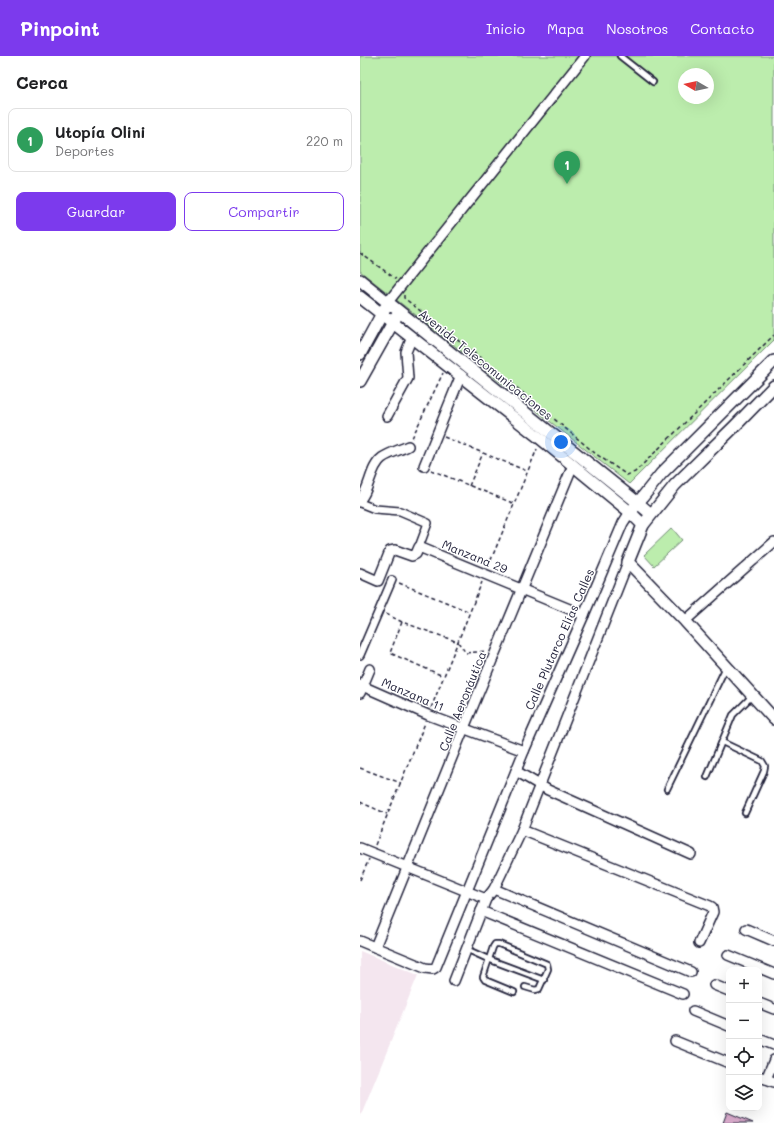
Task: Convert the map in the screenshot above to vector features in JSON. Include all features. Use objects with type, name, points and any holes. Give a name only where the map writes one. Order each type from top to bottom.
[{"type":"street","points":[[360,354],[388,302],[585,56]]},
{"type":"street","name":"Avenida Telecomunicaciones","points":[[360,280],[651,514]]},
{"type":"street","name":"Avenida Telecomunicaciones","points":[[360,297],[541,439],[630,512],[643,525]]},
{"type":"street","points":[[360,381],[399,311]]},
{"type":"street","points":[[387,416],[408,378],[406,352],[412,337]]},
{"type":"street","name":"Calle Plutarco Elías Calles","points":[[375,947],[425,968],[433,969],[436,967],[524,751],[623,523],[630,512],[661,474],[774,361]]},
{"type":"street","points":[[424,466],[461,375]]},
{"type":"street","points":[[454,981],[486,899],[494,889],[522,830],[643,525],[675,485],[774,386]]},
{"type":"street","points":[[360,500],[364,494],[376,464],[382,458],[408,446]]},
{"type":"street","name":"Calle Aeronáutica","points":[[375,947],[573,465]]},
{"type":"street","points":[[360,503],[375,509],[400,511],[428,523],[416,554],[412,556],[395,550],[390,551],[378,580],[360,573]]},
{"type":"street","points":[[685,621],[774,542]]},
{"type":"street","name":"Manzana 29","points":[[418,547],[522,588],[584,615]]},
{"type":"street","points":[[628,562],[685,621],[774,719]]},
{"type":"street","points":[[360,655],[392,580]]},
{"type":"street","points":[[361,688],[370,669]]},
{"type":"street","name":"Manzana 11","points":[[361,688],[524,751]]},
{"type":"street","points":[[516,772],[548,790],[691,854]]},
{"type":"street","points":[[522,830],[712,907],[713,912],[699,944]]},
{"type":"street","points":[[360,848],[486,899]]},
{"type":"street","points":[[494,889],[691,972]]},
{"type":"street","points":[[481,911],[683,994]]},
{"type":"street","points":[[746,929],[774,940]]},
{"type":"street","points":[[360,941],[375,947]]},
{"type":"street","points":[[728,955],[774,974]]},
{"type":"street","points":[[714,985],[726,990]]},
{"type":"street","points":[[762,1004],[774,1009]]},
{"type":"street","points":[[693,1011],[726,1025]]},
{"type":"street","points":[[762,1040],[774,1045]]},
{"type":"street","points":[[675,1041],[726,1062]]},
{"type":"street","points":[[766,1079],[774,1060]]},
{"type":"lane","points":[[620,56],[653,82]]},
{"type":"lane","points":[[667,789],[726,667]]},
{"type":"lane","points":[[707,777],[734,715],[752,695]]},
{"type":"lane","points":[[722,742],[762,761],[765,766],[764,772],[745,813]]},
{"type":"lane","points":[[514,992],[484,979],[483,974],[495,944],[499,944],[546,963],[548,968],[541,987],[537,990],[526,987]]},
{"type":"lane","points":[[466,949],[544,980]]},
{"type":"path","points":[[360,253],[402,284],[404,298],[492,367],[596,454],[626,475],[635,472],[774,335]]},
{"type":"path","points":[[408,446],[447,364]]},
{"type":"path","points":[[436,434],[528,471]]},
{"type":"path","points":[[360,880],[541,439]]},
{"type":"path","points":[[469,486],[483,453]]},
{"type":"path","points":[[424,466],[515,504]]},
{"type":"path","points":[[392,580],[470,612]]},
{"type":"path","points":[[379,611],[402,622],[458,642],[466,653],[496,650]]},
{"type":"path","points":[[402,622],[390,653],[443,676]]},
{"type":"path","points":[[360,768],[401,783]]},
{"type":"path","points":[[360,802],[387,814]]},
{"type":"shaded area","points":[[360,951],[418,975],[360,1117]]},
{"type":"green space","points":[[360,56],[774,56],[774,340],[629,484],[360,271]]},
{"type":"green space","points":[[672,528],[682,540],[654,566],[644,555]]},
{"type":"building","points":[[727,1112],[753,1123],[723,1123]]},
{"type":"place","name":"Utopía Olini","points":[[567,184]]}]
